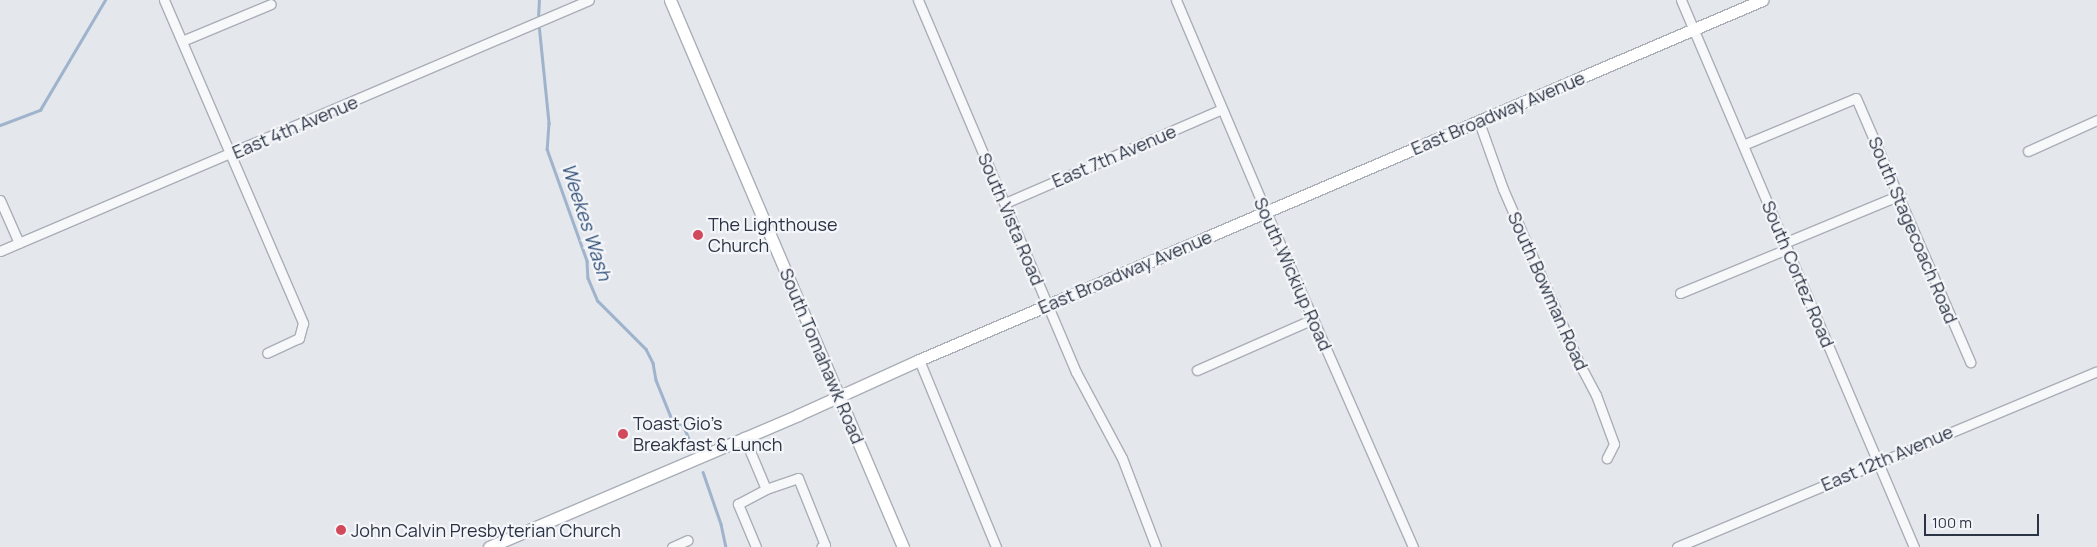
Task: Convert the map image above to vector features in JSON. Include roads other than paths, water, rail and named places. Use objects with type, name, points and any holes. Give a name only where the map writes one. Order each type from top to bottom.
[{"type":"main road","name":"South Tomahawk Road","points":[[670,0],[903,547]]},
{"type":"main road","name":"East Broadway Avenue","points":[[489,547],[504,544],[919,360],[1762,0]]},
{"type":"street","points":[[164,0],[303,323],[299,338],[267,353]]},
{"type":"street","name":"East 4th Avenue","points":[[0,252],[590,0]]},
{"type":"street","name":"South Vista Road","points":[[918,0],[1076,372],[1122,458],[1156,547]]},
{"type":"street","name":"South Cortez Road","points":[[1681,0],[1914,547]]},
{"type":"street","name":"South Wickiup Road","points":[[1179,1],[1222,109],[1412,547]]},
{"type":"street","points":[[182,41],[271,4]]},
{"type":"street","name":"South Stagecoach Road","points":[[1743,145],[1856,98],[1900,195],[1970,362]]},
{"type":"street","name":"East 7th Avenue","points":[[1005,204],[1222,109]]},
{"type":"street","points":[[2028,151],[2097,120]]},
{"type":"street","name":"South Bowman Road","points":[[1479,122],[1503,190],[1602,411],[1614,444],[1607,458]]},
{"type":"street","points":[[1680,293],[1900,195]]},
{"type":"street","points":[[0,200],[19,243]]},
{"type":"street","points":[[1196,370],[1313,319]]},
{"type":"street","points":[[919,360],[996,547]]},
{"type":"street","name":"East 12th Avenue","points":[[1677,547],[1878,462],[2096,374]]},
{"type":"street","points":[[744,437],[766,490]]},
{"type":"street","points":[[756,547],[738,504],[766,490],[798,478],[825,545],[821,547]]},
{"type":"street","points":[[672,547],[688,540]]},
{"type":"waterway","points":[[0,125],[40,110],[105,0]]},
{"type":"waterway","name":"Weekes Wash","points":[[538,18],[539,0]]},
{"type":"waterway","name":"Weekes Wash","points":[[539,24],[549,123],[547,149],[587,261],[588,278],[598,301],[646,349],[653,363],[656,380],[671,417],[684,427],[694,450]]},
{"type":"waterway","name":"Weekes Wash","points":[[703,472],[721,524],[726,547]]},
{"type":"place","name":"The Lighthouse Church","points":[[698,235]]},
{"type":"place","name":"Toast Gio’s Breakfast & Lunch","points":[[623,434]]},
{"type":"place","name":"John Calvin Presbyterian Church","points":[[341,530]]}]
